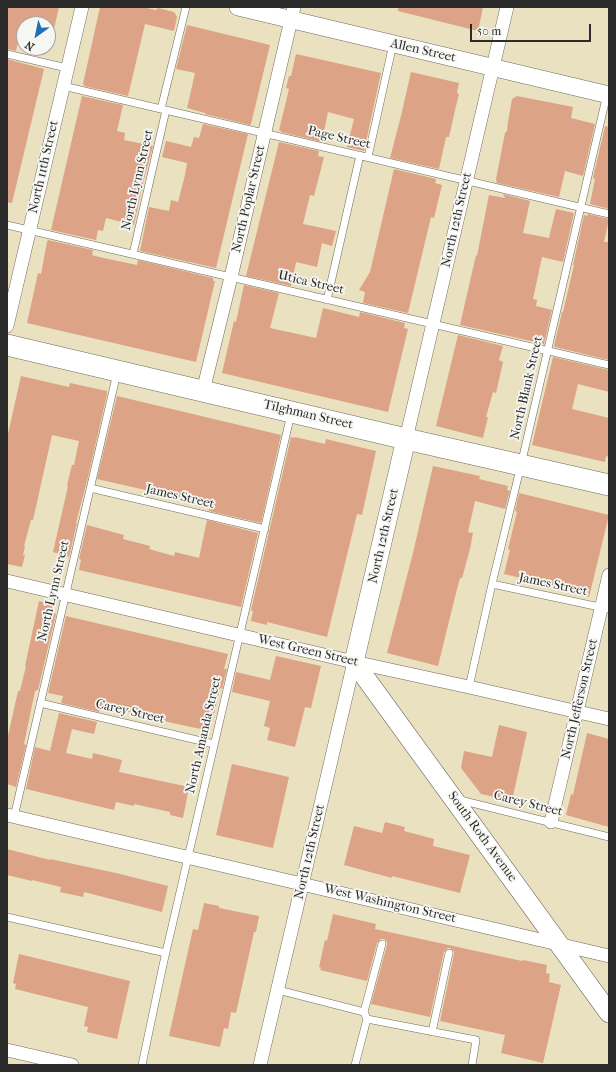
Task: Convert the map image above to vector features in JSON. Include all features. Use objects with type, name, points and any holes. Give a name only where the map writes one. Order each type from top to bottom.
[{"type":"main road","name":"Tilghman Street","points":[[7,345],[609,485]]},
{"type":"main road","name":"North 12th Street","points":[[354,662],[406,439]]},
{"type":"main road","name":"South Roth Avenue","points":[[354,662],[609,1013]]},
{"type":"street","name":"North 11th Street","points":[[7,326],[82,7]]},
{"type":"street","name":"Allen Street","points":[[238,7],[292,13],[393,44],[608,94]]},
{"type":"street","name":"North 12th Street","points":[[406,439],[507,7]]},
{"type":"street","name":"North Poplar Street","points":[[203,391],[292,13]]},
{"type":"street","name":"North Jefferson Street","points":[[551,822],[605,609],[609,575]]},
{"type":"street","name":"West Green Street","points":[[7,581],[354,662],[469,686],[609,719]]},
{"type":"street","name":"North 12th Street","points":[[260,1065],[354,662]]},
{"type":"street","name":"West Washington Street","points":[[10,816],[559,943],[609,956]]},
{"type":"street","points":[[7,1050],[72,1065]]},
{"type":"lane","name":"North Lynn Street","points":[[133,254],[186,7]]},
{"type":"lane","points":[[368,157],[393,44]]},
{"type":"lane","points":[[7,54],[67,68]]},
{"type":"lane","name":"Page Street","points":[[63,86],[609,214]]},
{"type":"lane","name":"North Blank Street","points":[[469,686],[608,94]]},
{"type":"lane","points":[[327,300],[360,155]]},
{"type":"lane","name":"Utica Street","points":[[7,225],[609,365]]},
{"type":"lane","name":"North Lynn Street","points":[[10,816],[40,703],[118,371]]},
{"type":"lane","name":"North Amanda Street","points":[[142,1065],[166,953],[291,412]]},
{"type":"lane","name":"James Street","points":[[90,488],[265,529]]},
{"type":"lane","name":"James Street","points":[[492,584],[605,609]]},
{"type":"lane","name":"Carey Street","points":[[40,703],[214,744]]},
{"type":"lane","name":"Carey Street","points":[[454,799],[609,837]]},
{"type":"lane","points":[[7,917],[166,953]]},
{"type":"lane","points":[[355,1065],[367,1019],[364,1012],[382,944]]},
{"type":"lane","points":[[432,1032],[449,953]]},
{"type":"lane","points":[[278,990],[364,1012]]},
{"type":"lane","points":[[367,1019],[476,1040],[472,1065]]},
{"type":"building","points":[[7,7],[59,7],[56,20],[56,16],[16,16],[16,51],[7,49]]},
{"type":"building","points":[[100,7],[142,7],[156,10],[158,8],[174,12],[177,17],[174,31],[145,24],[128,96],[84,86],[83,84]]},
{"type":"building","points":[[398,7],[483,7],[478,31],[398,11]]},
{"type":"building","points":[[187,25],[270,45],[250,125],[187,108],[195,73],[176,69]]},
{"type":"building","points":[[296,54],[381,73],[364,151],[347,147],[354,119],[328,112],[322,142],[281,132],[279,130],[289,89],[286,88],[289,76],[291,76]]},
{"type":"building","points":[[7,59],[44,69],[12,203],[7,202]]},
{"type":"building","points":[[411,72],[459,83],[457,93],[459,94],[449,137],[446,137],[439,169],[390,158]]},
{"type":"building","points":[[82,96],[123,105],[117,131],[125,133],[124,140],[153,146],[134,225],[106,218],[103,231],[98,230],[96,240],[51,230]]},
{"type":"building","points":[[517,96],[573,107],[571,118],[595,124],[583,176],[565,171],[559,197],[497,183],[496,179],[505,133],[507,131],[512,99]]},
{"type":"building","points":[[203,124],[248,134],[216,268],[140,251],[149,207],[169,211],[171,200],[178,202],[185,175],[187,163],[162,157],[166,141],[191,147],[194,137],[199,138]]},
{"type":"building","points":[[605,126],[609,127],[609,209],[590,204],[595,179],[593,178]]},
{"type":"building","points":[[279,142],[319,151],[318,156],[324,157],[314,196],[310,195],[303,224],[336,231],[332,246],[322,243],[317,267],[296,262],[291,286],[246,276]]},
{"type":"building","points":[[394,169],[436,179],[435,183],[442,185],[434,218],[431,217],[408,313],[363,303],[365,292],[359,290],[370,272]]},
{"type":"building","points":[[503,194],[530,201],[523,233],[549,238],[556,209],[574,213],[563,262],[542,257],[533,299],[537,300],[536,306],[552,310],[544,344],[460,325],[476,255],[477,256],[489,195],[505,198]]},
{"type":"building","points":[[588,214],[609,219],[604,242],[609,242],[609,360],[554,346],[574,265],[584,215],[587,216]]},
{"type":"building","points":[[48,240],[93,250],[92,255],[99,257],[137,265],[138,260],[213,278],[213,281],[215,281],[196,362],[27,323],[38,273],[41,274]]},
{"type":"building","points":[[244,285],[279,293],[270,328],[316,338],[323,308],[359,317],[360,312],[405,323],[404,328],[408,329],[388,412],[222,373],[234,321],[236,322]]},
{"type":"building","points":[[458,335],[503,346],[499,360],[503,362],[496,393],[493,392],[486,417],[488,417],[483,438],[436,426]]},
{"type":"building","points":[[553,357],[609,370],[609,392],[578,384],[572,409],[609,418],[609,457],[606,456],[605,462],[532,445]]},
{"type":"building","points":[[21,376],[69,387],[70,383],[107,391],[69,557],[53,552],[67,485],[72,465],[74,465],[79,441],[52,435],[33,520],[31,520],[24,546],[23,555],[25,555],[22,567],[7,564],[7,438]]},
{"type":"building","points":[[117,396],[281,435],[261,523],[209,511],[210,506],[206,505],[207,504],[97,479]]},
{"type":"building","points":[[291,437],[325,444],[326,439],[376,451],[362,515],[357,514],[327,637],[267,622],[267,625],[251,621],[253,611],[251,610]]},
{"type":"building","points":[[433,466],[480,476],[479,479],[508,486],[507,490],[510,491],[505,509],[475,501],[468,532],[473,533],[470,549],[462,578],[460,578],[438,666],[387,653],[413,553]]},
{"type":"building","points":[[519,493],[609,515],[589,597],[504,574],[510,550],[508,549],[517,512],[515,511]]},
{"type":"building","points":[[207,520],[258,533],[241,607],[79,570],[81,560],[79,559],[87,525],[124,535],[123,539],[150,546],[149,549],[174,556],[175,552],[199,558]]},
{"type":"building","points":[[39,601],[55,605],[53,613],[56,614],[38,690],[35,691],[24,744],[26,745],[16,787],[7,784],[7,740],[18,691],[20,691],[26,666]]},
{"type":"building","points":[[66,616],[228,654],[224,669],[227,669],[222,689],[220,688],[210,731],[101,705],[99,712],[61,703],[63,696],[48,693]]},
{"type":"building","points":[[276,656],[321,666],[311,708],[305,707],[295,747],[267,740],[270,728],[264,726],[270,701],[232,692],[236,672],[270,680]]},
{"type":"building","points":[[59,713],[97,722],[94,734],[72,729],[66,753],[92,759],[93,753],[122,760],[119,772],[189,787],[183,818],[170,815],[170,812],[134,804],[134,806],[116,802],[114,810],[26,789],[35,747],[50,751]]},
{"type":"building","points":[[499,725],[527,732],[512,801],[481,794],[461,768],[464,751],[492,757]]},
{"type":"building","points":[[587,733],[609,739],[609,827],[566,815],[571,794],[573,795]]},
{"type":"building","points":[[232,764],[289,777],[273,848],[216,835]]},
{"type":"building","points":[[385,822],[405,827],[404,831],[434,839],[433,846],[470,855],[460,893],[392,876],[392,878],[344,865],[354,826],[382,833]]},
{"type":"building","points":[[7,849],[168,886],[162,912],[84,892],[83,897],[60,892],[61,887],[7,875]]},
{"type":"building","points":[[204,903],[219,906],[219,908],[259,916],[236,1013],[231,1012],[228,1029],[224,1028],[220,1047],[169,1036],[193,929],[198,930]]},
{"type":"building","points":[[333,914],[376,924],[375,929],[522,961],[547,965],[546,973],[550,974],[549,982],[561,985],[543,1063],[501,1053],[505,1035],[440,1021],[454,954],[454,951],[450,948],[447,948],[444,952],[430,1017],[371,1004],[387,945],[387,942],[384,939],[380,939],[377,943],[367,981],[320,970],[321,968],[319,967],[325,940],[327,941]]},
{"type":"building","points":[[19,954],[130,981],[117,1039],[87,1032],[88,1027],[84,1026],[88,1007],[15,989],[16,984],[13,983]]}]
